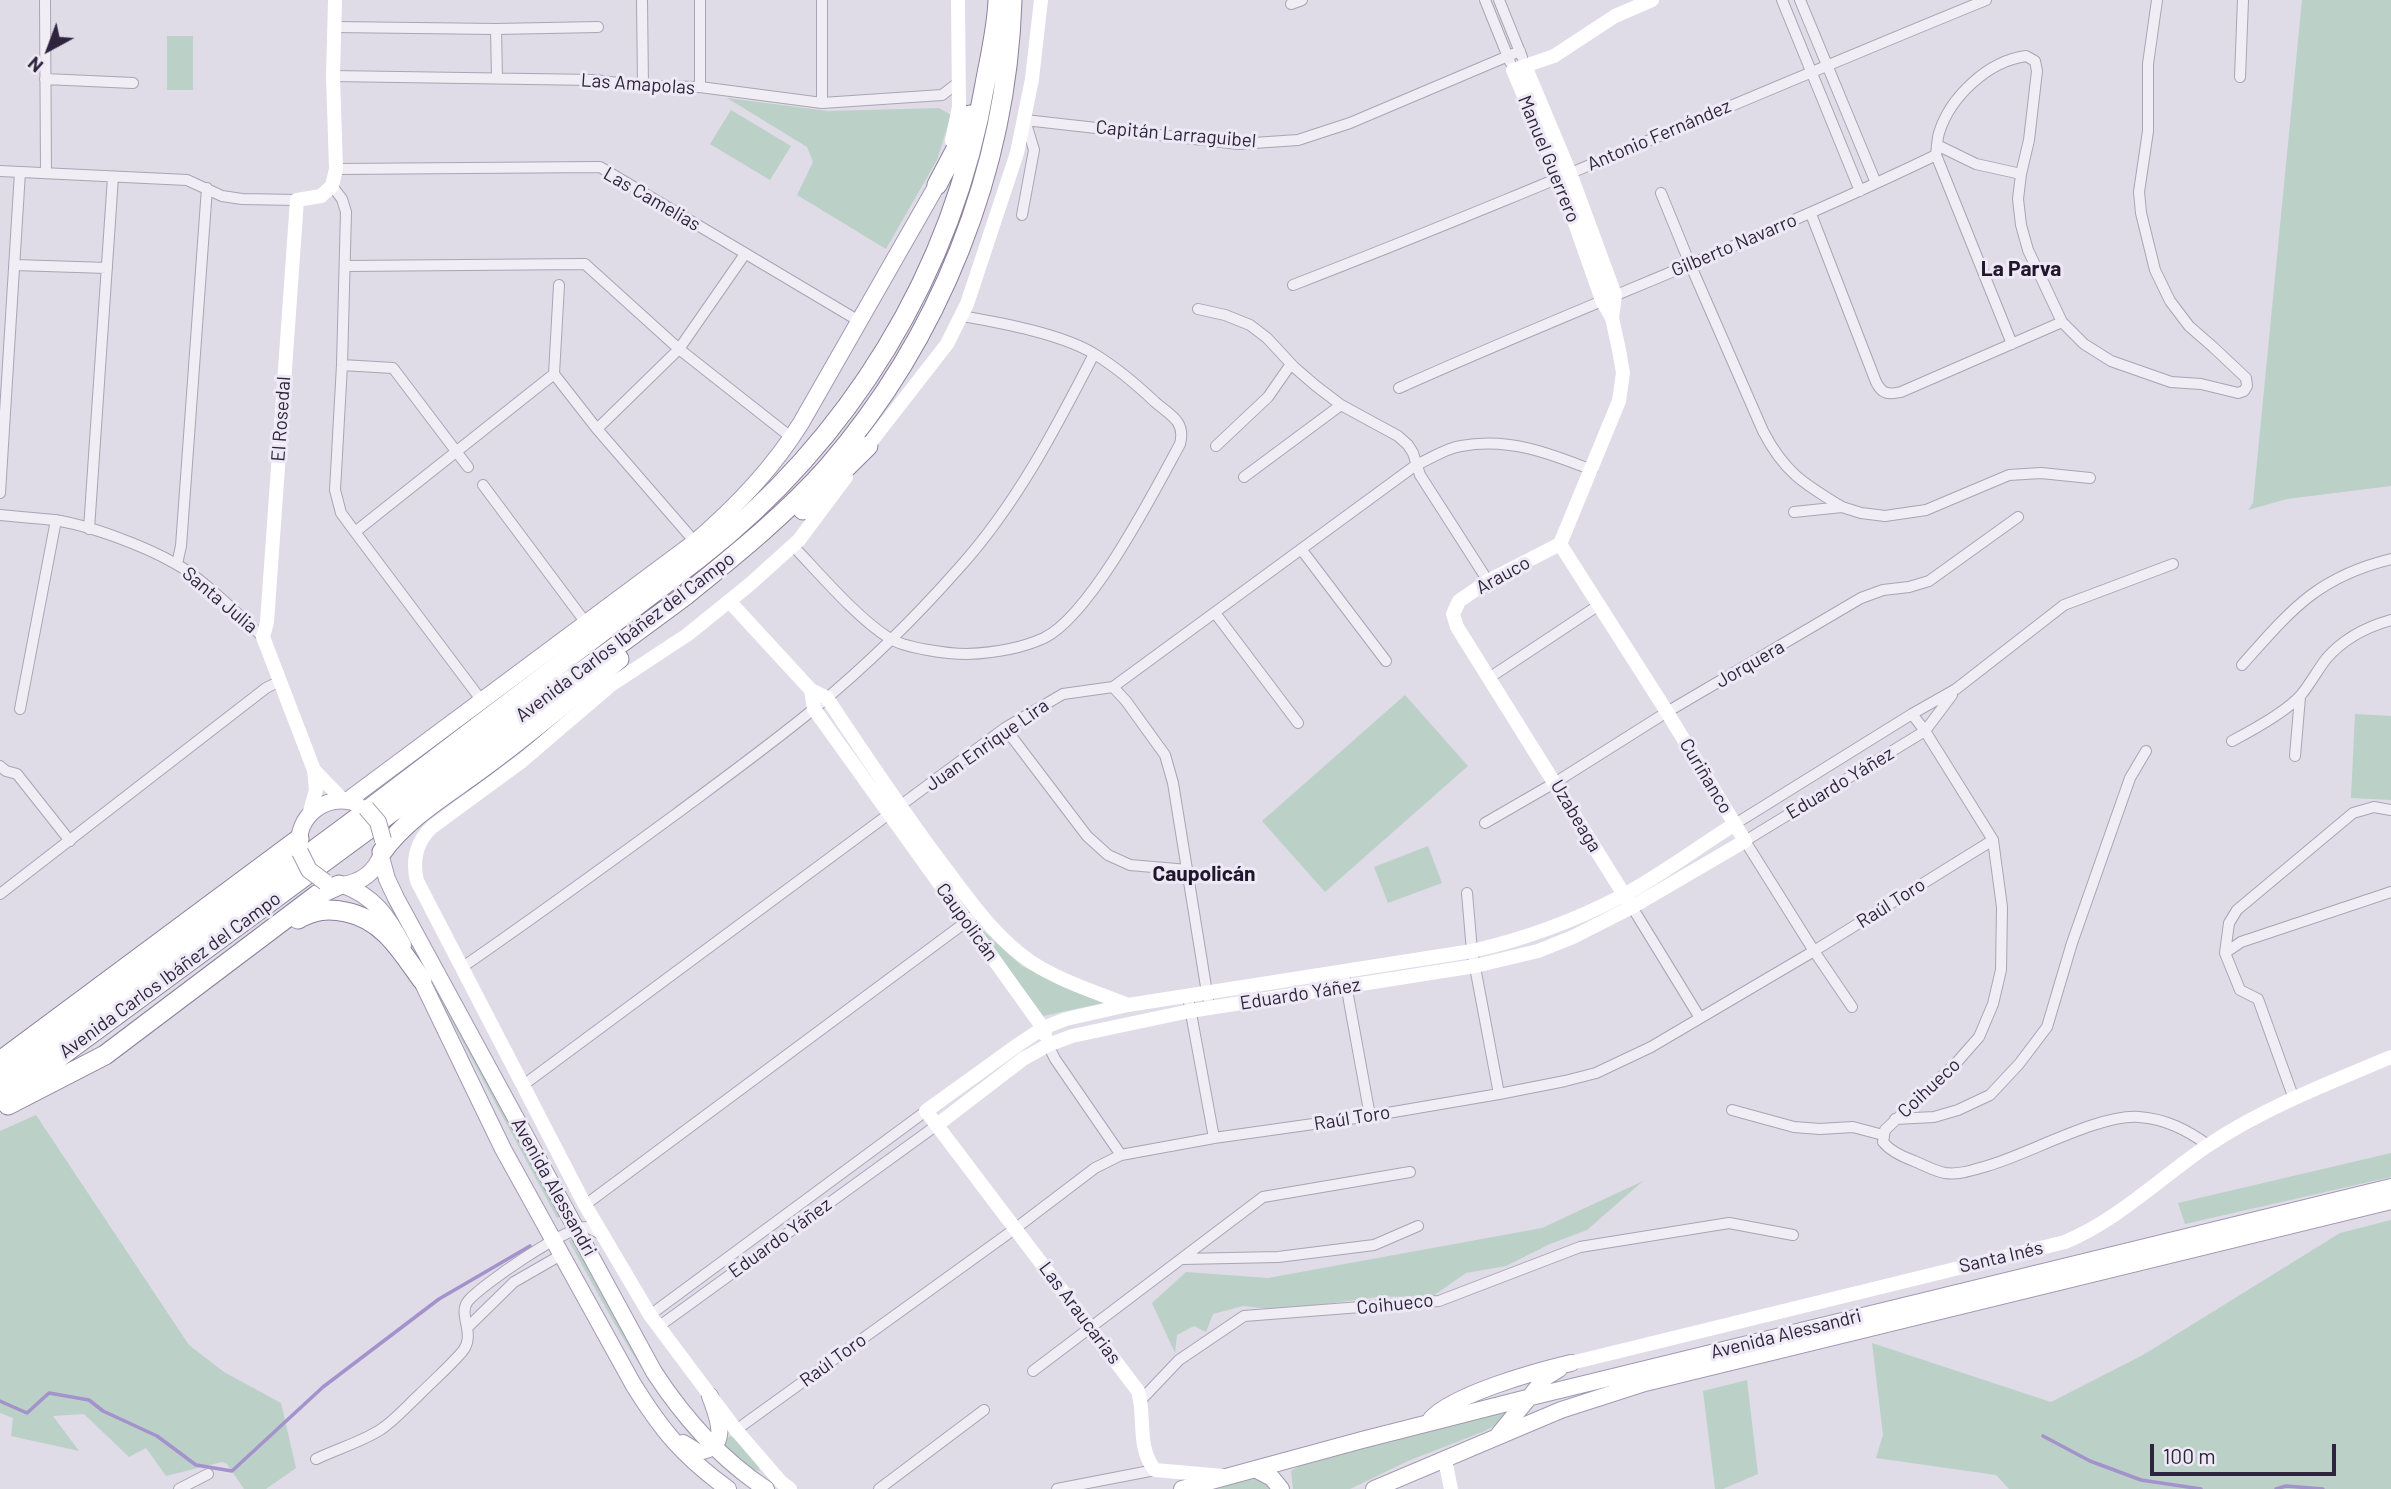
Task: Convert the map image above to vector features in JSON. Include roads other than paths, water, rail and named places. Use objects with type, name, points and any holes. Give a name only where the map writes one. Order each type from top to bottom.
[{"type":"highway","name":"Avenida Carlos Ibáñez del Campo","points":[[0,1079],[32,1059],[360,816],[678,575],[736,528],[784,482],[828,433],[861,388],[892,340],[926,277],[947,228],[978,125],[998,0]]},
{"type":"highway","name":"Avenida Carlos Ibáñez del Campo","points":[[0,1097],[35,1075],[686,595],[780,516],[826,468],[868,416],[922,331],[951,270],[985,177],[1005,81],[1012,0]]},
{"type":"highway","points":[[937,185],[965,128],[990,50]]},
{"type":"highway","points":[[708,577],[754,548],[789,521],[830,485],[868,446]]},
{"type":"highway","points":[[382,850],[414,818],[523,737],[640,642],[686,595]]},
{"type":"highway","points":[[0,1060],[299,845]]},
{"type":"highway","points":[[0,1107],[29,1095],[105,1055],[317,895],[336,884]]},
{"type":"highway","points":[[262,937],[312,911],[333,910],[362,916],[381,928],[400,948],[422,980]]},
{"type":"main road","name":"Avenida Carlos Ibáñez del Campo","points":[[345,800],[695,542],[742,499],[792,438],[937,185]]},
{"type":"main road","points":[[345,800],[366,808],[378,822],[382,850],[375,868],[366,877],[355,882],[336,884],[309,870],[299,845],[301,829],[309,815],[322,805],[345,800]]},
{"type":"main road","name":"Avenida Alessandri","points":[[382,850],[387,879],[396,898],[654,1372],[677,1407],[712,1446],[766,1489]]},
{"type":"main road","name":"Avenida Alessandri","points":[[336,884],[362,892],[383,912],[422,980],[503,1149],[654,1419],[678,1447],[728,1489]]},
{"type":"main road","name":"Avenida Alessandri","points":[[1182,1489],[1531,1397],[2391,1187]]},
{"type":"main road","name":"Avenida Alessandri","points":[[1374,1489],[1561,1410],[1645,1383],[2391,1200]]},
{"type":"main road","points":[[1492,1441],[1519,1413],[1546,1377],[1571,1363]]},
{"type":"main road","points":[[1427,1423],[1438,1411],[1456,1402],[1522,1376],[1571,1363]]},
{"type":"main road","points":[[654,1419],[694,1451],[703,1452],[719,1437],[720,1425],[709,1396]]},
{"type":"main road","points":[[1255,1469],[1272,1478],[1281,1489]]},
{"type":"street","points":[[45,0],[46,173]]},
{"type":"street","points":[[0,171],[187,180],[222,196],[242,199],[298,200],[321,196],[331,186],[336,169],[333,76],[335,0]]},
{"type":"street","points":[[642,0],[643,86]]},
{"type":"street","points":[[700,0],[700,88]]},
{"type":"street","points":[[822,0],[822,103]]},
{"type":"street","name":"Avenida Carlos Ibáñez del Campo","points":[[937,185],[953,140],[959,107],[958,0]]},
{"type":"street","name":"Avenida Carlos Ibáñez del Campo","points":[[461,968],[417,881],[415,857],[420,841],[432,827],[522,761],[611,685],[672,645],[793,546],[939,355],[962,316],[1011,175],[1025,120],[1041,0]]},
{"type":"street","name":"Manuel Guerrero","points":[[1485,0],[1564,176],[1609,297],[1623,373],[1619,401],[1560,544]]},
{"type":"street","name":"Manuel Guerrero","points":[[1499,0],[1520,51],[1516,64]]},
{"type":"street","name":"Capitán Larraguibel","points":[[1025,120],[1239,144],[1298,140],[1516,64],[1554,55],[1615,16],[1652,0]]},
{"type":"street","points":[[1782,0],[1860,191]]},
{"type":"street","points":[[1800,0],[1876,183]]},
{"type":"street","name":"Antonio Fernández","points":[[1293,285],[1564,176],[1826,64],[1986,0]]},
{"type":"street","points":[[2012,344],[1936,150],[1939,132],[1960,95],[1987,71],[2008,60],[2026,56],[2035,61],[2037,71],[2029,140],[2018,199],[2021,225],[2028,250],[2062,322],[2084,344],[2111,361],[2146,375],[2238,393],[2244,391],[2247,386],[2246,378],[2189,326],[2170,301],[2155,270],[2141,213],[2139,192],[2148,131],[2148,64],[2157,0]]},
{"type":"street","points":[[2240,76],[2243,0]]},
{"type":"street","points":[[334,27],[598,27]]},
{"type":"street","points":[[496,29],[497,78]]},
{"type":"street","name":"Capitán Larraguibel","points":[[1516,64],[1520,51]]},
{"type":"street","name":"Las Amapolas","points":[[333,76],[594,80],[643,86],[700,88],[822,103],[942,95]]},
{"type":"street","points":[[45,79],[133,83]]},
{"type":"street","points":[[959,82],[942,95],[959,107]]},
{"type":"street","name":"Avenida Carlos Ibáñez del Campo","points":[[1023,215],[1034,150],[1025,120]]},
{"type":"street","points":[[1936,150],[1976,164],[2021,174]]},
{"type":"street","name":"Gilberto Navarro","points":[[1399,388],[1609,297],[1811,214],[1936,150]]},
{"type":"street","name":"Las Camelias","points":[[336,169],[600,167],[859,321]]},
{"type":"street","points":[[0,493],[20,172]]},
{"type":"street","points":[[89,529],[113,177]]},
{"type":"street","points":[[331,186],[342,199],[346,212],[335,489],[341,513],[482,701]]},
{"type":"street","points":[[177,565],[181,547],[207,188]]},
{"type":"street","points":[[1661,193],[1689,264],[1763,432],[1776,456],[1792,474],[1810,488],[1842,507],[1885,516],[1944,504],[2009,475],[2041,472],[2090,478]]},
{"type":"street","name":"El Rosedal","points":[[263,637],[267,622],[298,200]]},
{"type":"street","points":[[1811,214],[1876,382],[1880,390],[1889,395],[2062,322]]},
{"type":"street","points":[[597,429],[679,349],[745,254]]},
{"type":"street","points":[[345,266],[585,264],[679,349],[792,438]]},
{"type":"street","points":[[15,265],[107,268]]},
{"type":"street","points":[[559,285],[554,374],[597,429],[695,542]]},
{"type":"street","points":[[1198,309],[1225,315],[1250,326],[1267,338],[1291,365],[1341,405],[1398,436],[1413,453],[1419,475],[1488,581]]},
{"type":"street","points":[[793,546],[834,589],[890,640],[935,652],[984,653],[1015,648],[1045,637],[1064,624],[1082,605],[1132,529],[1174,455],[1183,432],[1170,414],[1094,354],[1055,337],[962,316]]},
{"type":"street","points":[[461,968],[576,888],[814,709],[890,640],[961,567],[1016,495],[1094,354]]},
{"type":"street","points":[[342,365],[393,368],[468,467]]},
{"type":"street","points":[[1216,446],[1268,397],[1291,365]]},
{"type":"street","points":[[355,532],[554,374]]},
{"type":"street","points":[[1244,477],[1341,405]]},
{"type":"street","name":"Juan Enrique Lira","points":[[522,1086],[1005,728],[1063,694],[1113,687],[1416,465],[1459,446],[1504,443],[1545,452],[1592,470]]},
{"type":"street","points":[[483,485],[586,623]]},
{"type":"street","points":[[1794,512],[1842,507]]},
{"type":"street","name":"Santa Julia","points":[[0,515],[56,520],[135,545],[177,565],[263,637],[314,770],[315,799],[309,815]]},
{"type":"street","name":"Jorquera","points":[[1485,823],[1861,598],[1883,590],[1909,587],[1928,581],[2018,517]]},
{"type":"street","points":[[20,709],[56,520]]},
{"type":"street","name":"Arauco","points":[[1453,614],[1459,601],[1488,581],[1560,544]]},
{"type":"street","name":"Curiñanco","points":[[1560,544],[1814,951],[1852,1007]]},
{"type":"street","points":[[1301,549],[1386,661]]},
{"type":"street","points":[[2242,665],[2314,591],[2337,577],[2391,559]]},
{"type":"street","name":"Eduardo Yáñez","points":[[654,1321],[937,1125],[1023,1059],[1048,1045],[1189,1004],[1346,987],[1475,966],[1538,951],[1573,937],[1735,824],[1912,714],[1956,690],[2064,605],[2173,564]]},
{"type":"street","name":"Caupolicán","points":[[729,601],[811,690],[827,698],[894,810]]},
{"type":"street","points":[[1489,678],[1600,605]]},
{"type":"street","points":[[1215,613],[1298,723]]},
{"type":"street","name":"Uzabeaga","points":[[1453,614],[1457,627],[1556,782],[1700,1018]]},
{"type":"street","points":[[2232,741],[2252,731],[2300,697],[2327,659],[2346,641],[2372,625],[2391,620]]},
{"type":"street","points":[[0,894],[266,688],[280,681]]},
{"type":"street","points":[[1113,687],[1165,755],[1173,783],[1209,1001]]},
{"type":"street","name":"Caupolicán","points":[[811,690],[814,709],[894,810],[973,917],[1043,1028],[1055,1059],[1121,1155]]},
{"type":"street","name":"Eduardo Yáñez","points":[[1209,1001],[1344,970],[1472,951],[1510,942],[1628,901],[1745,841],[1925,732],[1956,690]]},
{"type":"street","points":[[2295,756],[2300,697]]},
{"type":"street","name":"Coihueco","points":[[1912,714],[1993,840],[2002,907],[2001,970],[1993,1004],[1979,1037],[1957,1062],[1885,1129],[1883,1142],[1893,1151],[1945,1173],[1970,1171],[2010,1160],[2103,1122],[2137,1116],[2160,1120],[2187,1130],[2208,1145]]},
{"type":"street","points":[[1005,728],[1087,836],[1108,855],[1130,865],[1188,870]]},
{"type":"street","points":[[1895,1119],[1934,1117],[1958,1110],[1990,1095],[2019,1064],[2047,1027],[2072,943],[2125,791],[2146,751]]},
{"type":"street","points":[[0,766],[17,774],[71,841]]},
{"type":"street","name":"Santa Julia","points":[[314,770],[345,800]]},
{"type":"street","points":[[2294,1099],[2258,999],[2239,990],[2225,953],[2230,923],[2237,910],[2354,813],[2374,807],[2391,810]]},
{"type":"street","name":"Raúl Toro","points":[[736,1430],[1095,1168],[1121,1155],[1499,1094],[1596,1073],[1651,1047],[1814,951],[1993,840]]},
{"type":"street","points":[[2225,953],[2241,942],[2391,892]]},
{"type":"street","points":[[1467,893],[1472,951],[1499,1094]]},
{"type":"street","points":[[585,1205],[973,917]]},
{"type":"street","name":"Caupolicán","points":[[973,917],[1032,963],[1128,1005]]},
{"type":"street","name":"Avenida Alessandri","points":[[461,968],[600,1234],[654,1321],[736,1430],[790,1489]]},
{"type":"street","points":[[1344,970],[1370,1116]]},
{"type":"street","points":[[1189,1004],[1214,1138]]},
{"type":"street","name":"Eduardo Yáñez","points":[[654,1321],[926,1111],[1043,1028],[1066,1019],[1128,1005],[1189,1004]]},
{"type":"street","name":"Santa Inés","points":[[1571,1363],[2065,1242],[2103,1222],[2208,1145],[2294,1099],[2391,1057]]},
{"type":"street","points":[[1732,1110],[1794,1127],[1853,1127],[1883,1135]]},
{"type":"street","name":"Las Araucarias","points":[[926,1111],[1130,1379],[1143,1406],[1142,1440],[1147,1457],[1155,1470]]},
{"type":"street","points":[[1033,1371],[1263,1197],[1410,1172]]},
{"type":"street","name":"Coihueco","points":[[1141,1400],[1179,1360],[1244,1316],[1439,1301],[1580,1247],[1729,1223],[1793,1235]]},
{"type":"street","points":[[1182,1259],[1278,1256],[1374,1245],[1418,1226]]},
{"type":"street","points":[[468,1327],[514,1282],[558,1248],[577,1229],[587,1227],[600,1234]]},
{"type":"street","points":[[316,1459],[379,1430],[395,1418],[464,1349],[469,1339],[464,1310],[467,1302],[507,1269],[558,1248]]},
{"type":"street","points":[[879,1489],[984,1410]]},
{"type":"street","points":[[1445,1460],[1451,1489]]},
{"type":"street","points":[[1057,1489],[1155,1470],[1228,1476]]},
{"type":"street","points":[[178,1489],[208,1474]]},
{"type":"waterway","points":[[0,1401],[27,1413],[49,1393],[89,1400],[103,1411],[157,1436],[196,1465],[232,1471],[323,1387],[439,1299],[530,1246]]},
{"type":"waterway","points":[[2043,1436],[2090,1461],[2141,1480],[2201,1489]]},
{"type":"waterway","points":[[2276,1489],[2286,1486],[2323,1489]]},
{"type":"district","name":"La Parva","points":[[2021,269]]},
{"type":"district","name":"Caupolicán","points":[[1204,874]]}]
